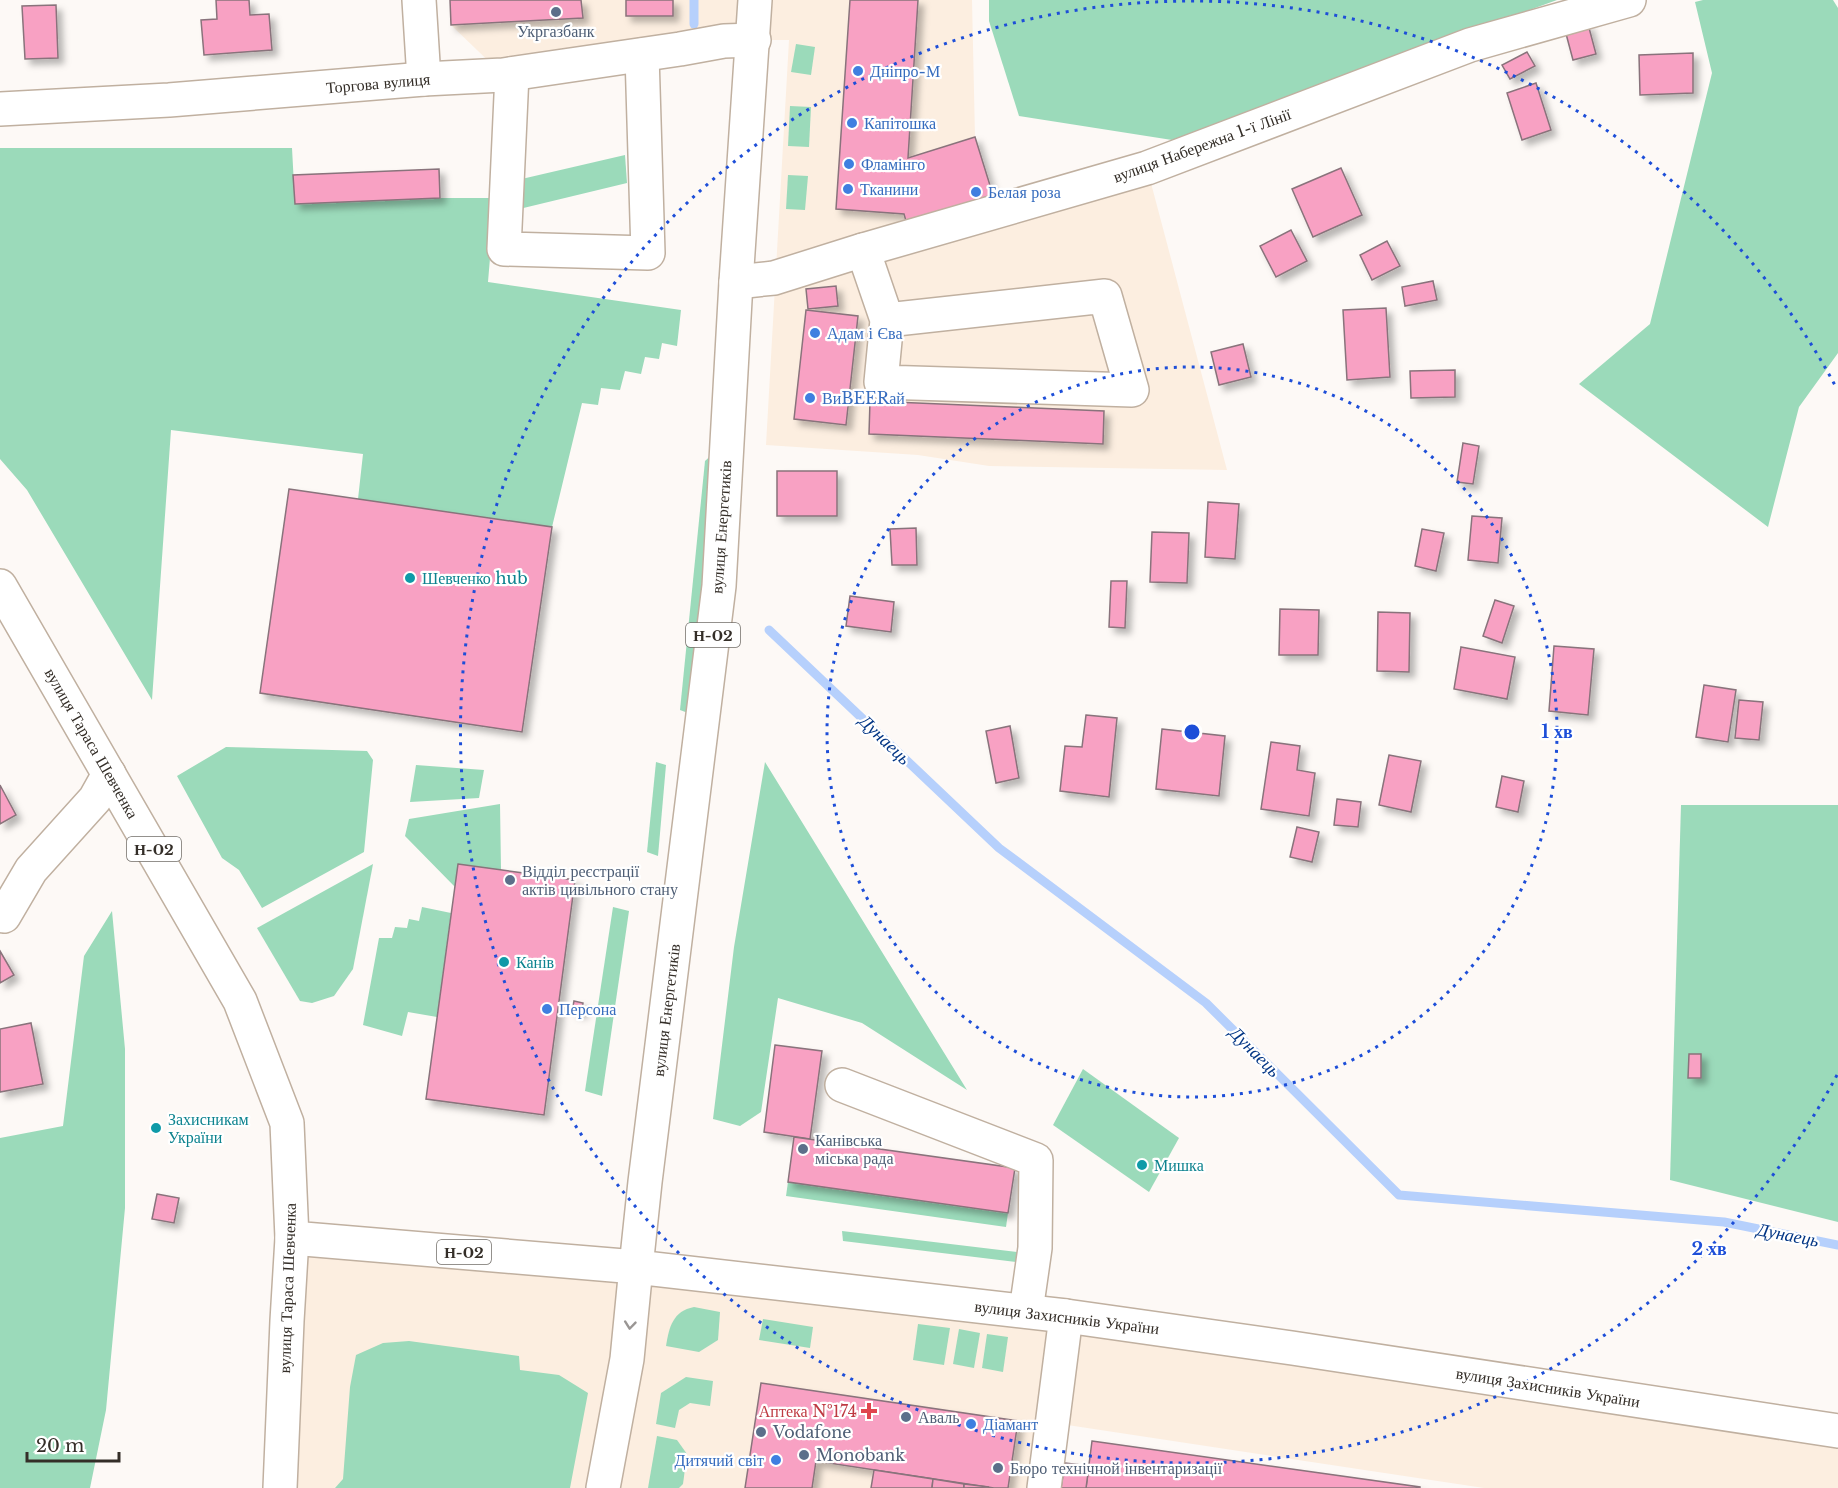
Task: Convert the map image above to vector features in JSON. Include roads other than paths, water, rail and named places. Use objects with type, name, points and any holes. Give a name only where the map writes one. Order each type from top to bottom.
[{"type":"street","points":[[419,0],[424,79]]},
{"type":"street","name":"вулиця Енергетиків","points":[[636,1267],[719,586],[755,0]]},
{"type":"street","name":"вулиця Набережна 1-ї Лінії","points":[[736,282],[774,278],[1146,168],[1470,45],[1629,0]]},
{"type":"street","name":"Торгова вулиця","points":[[0,109],[169,100],[512,74],[724,41],[754,40]]},
{"type":"street","points":[[512,74],[504,249],[648,253],[642,55]]},
{"type":"street","points":[[863,250],[887,320],[881,382],[1132,390],[1105,296],[887,320]]},
{"type":"street","name":"вулиця Тараса Шевченка","points":[[0,586],[9,619],[109,774],[240,1001],[287,1123],[292,1238],[280,1488]]},
{"type":"street","points":[[4,916],[31,870],[95,799],[109,774]]},
{"type":"street","points":[[842,1085],[1036,1160],[1035,1248],[1026,1311]]},
{"type":"street","name":"вулиця Захисників України","points":[[292,1238],[636,1267],[1026,1311],[1292,1348],[1838,1431]]},
{"type":"street","points":[[603,1488],[627,1359],[636,1267]]},
{"type":"street","points":[[1044,1488],[1066,1316]]},
{"type":"waterway","points":[[694,0],[694,24]]},
{"type":"waterway","name":"Дунаець","points":[[769,630],[999,848],[1206,1003],[1399,1195],[1724,1222],[1838,1245]]},
{"type":"place","name":"Укргазбанк","points":[[556,12]]},
{"type":"place","name":"Дніпро-М","points":[[858,71]]},
{"type":"place","name":"Капітошка","points":[[852,123]]},
{"type":"place","name":"Фламінго","points":[[849,164]]},
{"type":"place","name":"Тканини","points":[[848,189]]},
{"type":"place","name":"Белая роза","points":[[976,192]]},
{"type":"place","name":"Адам і Єва","points":[[815,333]]},
{"type":"place","name":"ВиBEERай","points":[[810,398]]},
{"type":"place","name":"Шевченко hub","points":[[410,578]]},
{"type":"place","name":"Відділ реєстрації актів цивільного стану","points":[[510,880]]},
{"type":"place","name":"Канів","points":[[504,962]]},
{"type":"place","name":"Персона","points":[[547,1009]]},
{"type":"place","name":"Захисникам України","points":[[156,1128]]},
{"type":"place","name":"Канівська міська рада","points":[[803,1149]]},
{"type":"place","name":"Мишка","points":[[1142,1165]]},
{"type":"place","name":"Аптека №174","points":[[869,1411]]},
{"type":"place","name":"Аваль","points":[[906,1417]]},
{"type":"place","name":"Діамант","points":[[971,1424]]},
{"type":"place","name":"Vodafone","points":[[761,1432]]},
{"type":"place","name":"Monobank","points":[[804,1455]]},
{"type":"place","name":"Дитячий світ","points":[[776,1460]]},
{"type":"place","name":"Бюро технічной інвентаризації","points":[[998,1468]]}]
